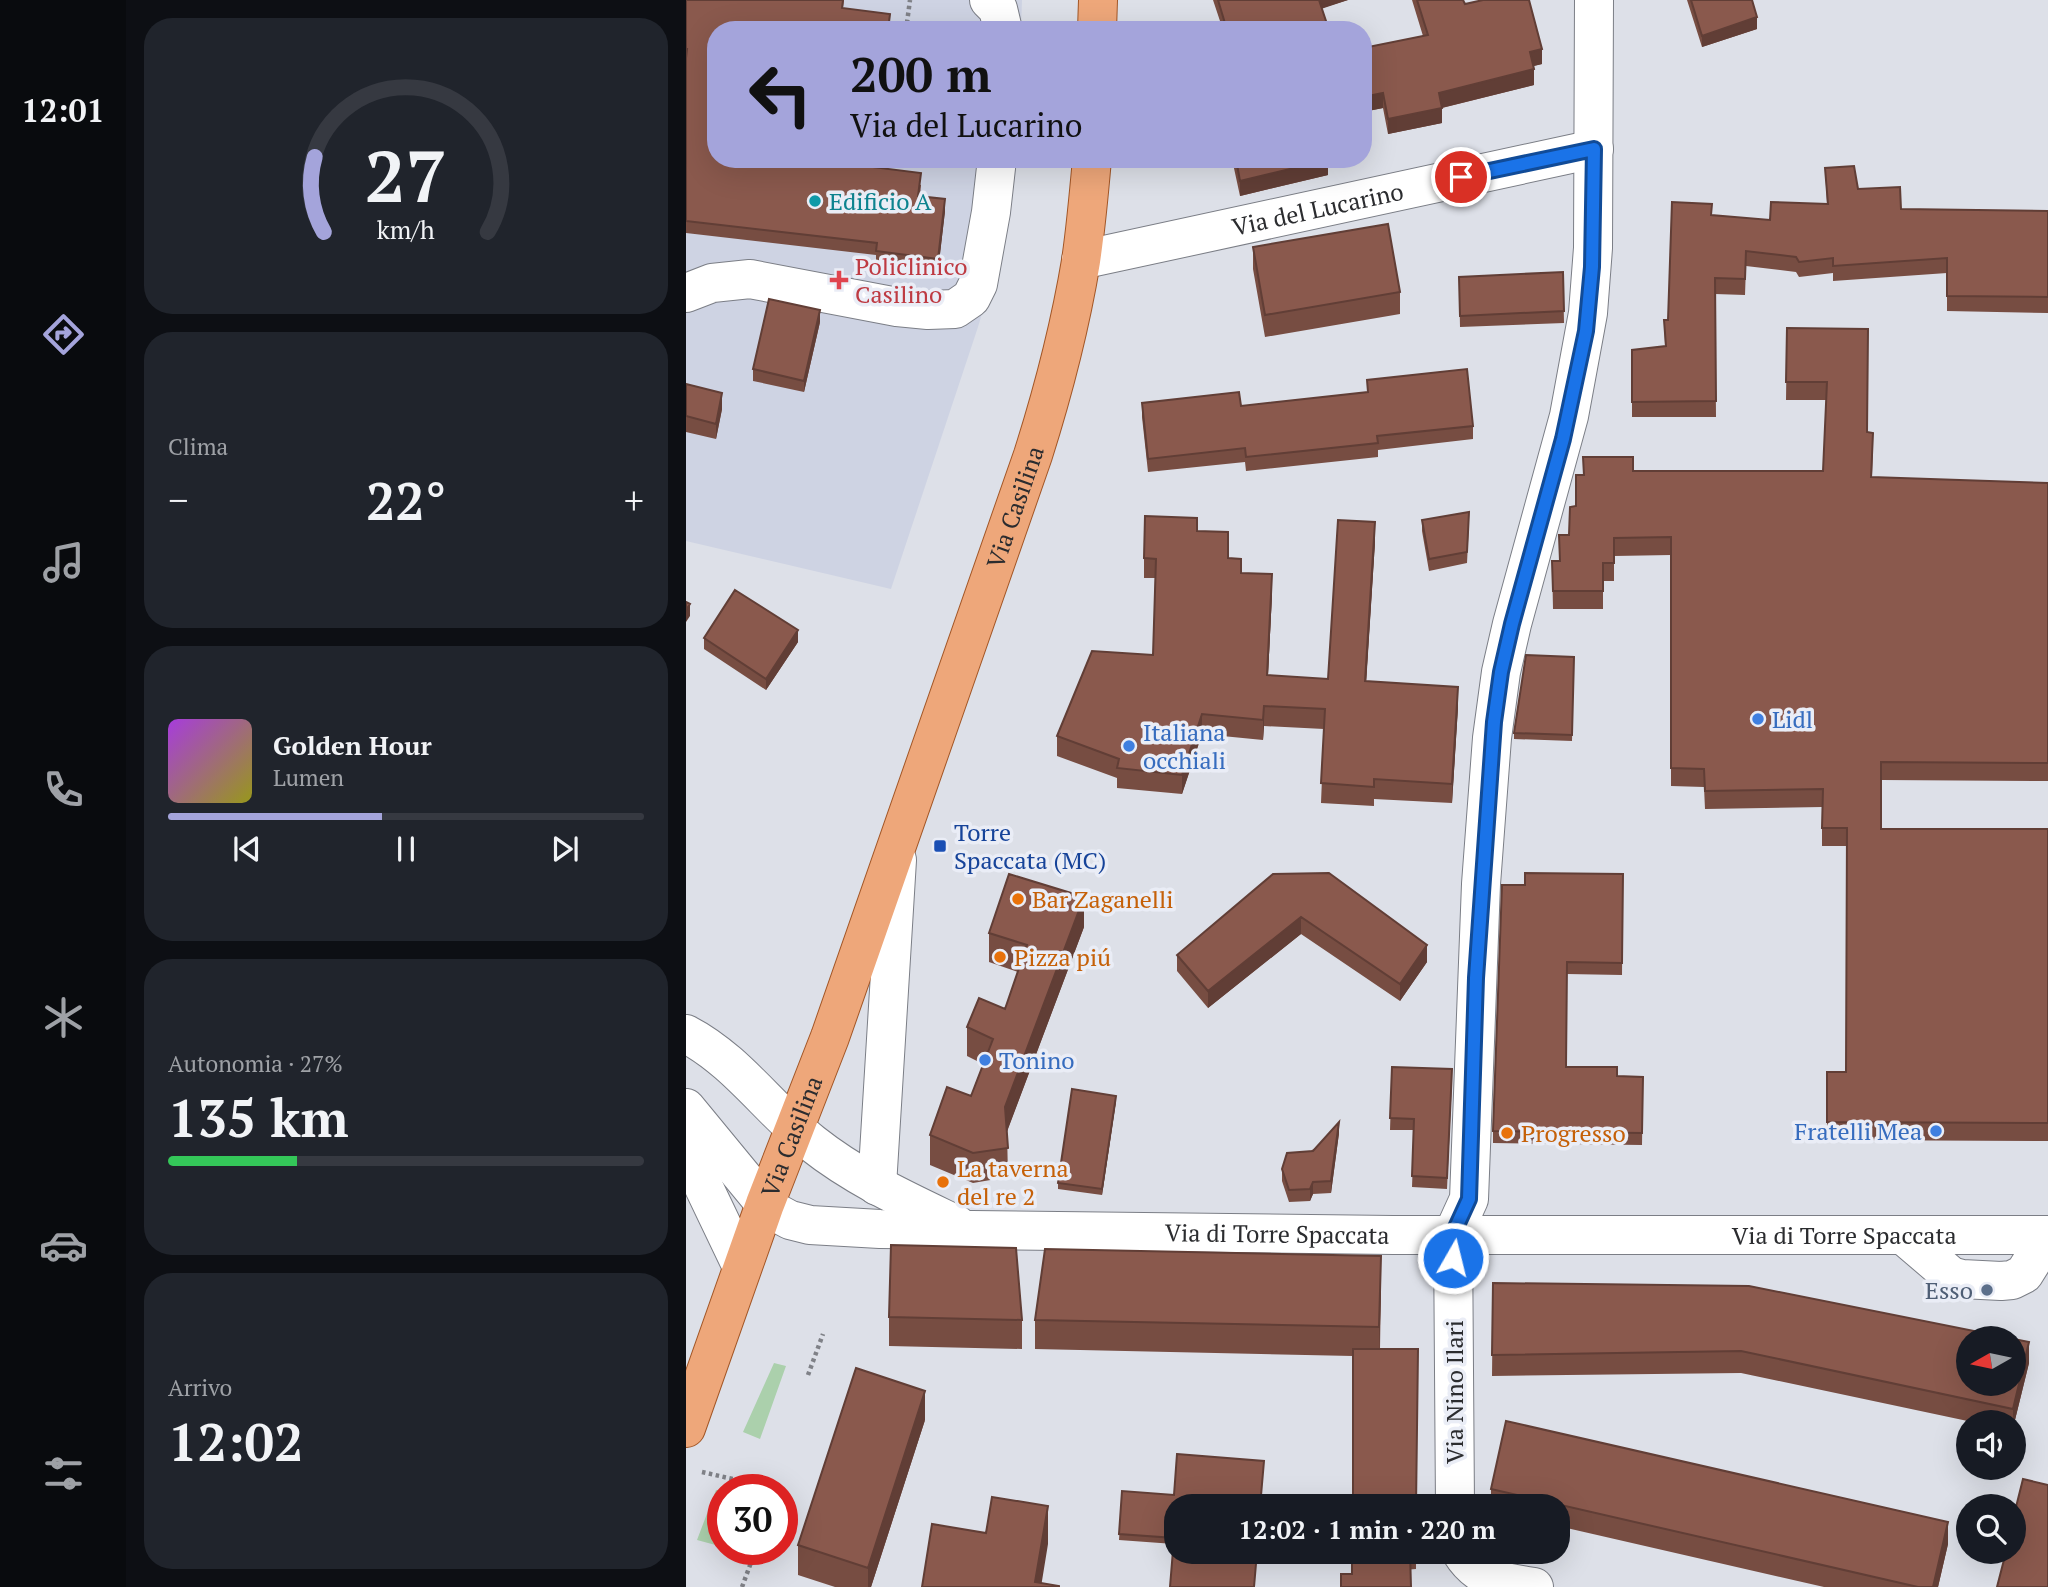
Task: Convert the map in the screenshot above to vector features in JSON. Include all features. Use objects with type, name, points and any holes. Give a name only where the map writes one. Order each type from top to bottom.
[{"type":"main road","points":[[1097,21],[1098,0]]},
{"type":"main road","name":"Via Casilina","points":[[686,1428],[765,1204],[830,1037],[1041,433],[1061,359],[1081,260],[1091,168]]},
{"type":"street","points":[[989,0],[998,9],[1001,21]]},
{"type":"street","points":[[1453,1234],[1469,1199],[1481,896],[1495,713],[1512,624],[1563,439],[1584,340],[1592,267],[1594,0]]},
{"type":"street","name":"Via del Lucarino","points":[[1081,260],[1594,149]]},
{"type":"street","points":[[686,293],[712,283],[750,279],[897,307],[954,309],[971,298],[978,284],[996,168]]},
{"type":"street","name":"Via Casilina","points":[[877,1186],[898,845]]},
{"type":"street","points":[[686,1034],[728,1062],[794,1127],[836,1160],[877,1186],[965,1229]]},
{"type":"street","points":[[686,1108],[765,1204]]},
{"type":"street","points":[[686,1150],[742,1267]]},
{"type":"street","name":"Via di Torre Spaccata","points":[[765,1204],[786,1218],[810,1225],[880,1229],[2048,1235]]},
{"type":"street","name":"Via Nino Ilari","points":[[1453,1234],[1455,1494]]},
{"type":"street","points":[[1468,1564],[1487,1577],[1534,1587]]},
{"type":"path","points":[[907,21],[910,0]]},
{"type":"path","points":[[808,1375],[823,1334]]},
{"type":"path","points":[[702,1472],[711,1474]]},
{"type":"path","points":[[742,1587],[750,1565]]},
{"type":"shaded area","name":"Policlinico Casilino","points":[[686,0],[1022,0],[1021,21],[707,21],[707,168],[1014,168],[1006,233],[978,327],[891,589],[686,541]]},
{"type":"green space","points":[[774,1363],[786,1366],[760,1439],[743,1432]]},
{"type":"green space","points":[[707,1514],[707,1543],[697,1540]]},
{"type":"building","points":[[686,0],[843,0],[842,8],[890,14],[889,21],[707,21],[707,168],[880,168],[921,173],[918,196],[945,199],[938,259],[876,251],[877,243],[686,221]]},
{"type":"building","points":[[1218,0],[1319,0],[1326,21],[1224,21]]},
{"type":"building","points":[[1417,0],[1463,0],[1465,4],[1483,0],[1529,0],[1542,49],[1530,52],[1534,69],[1439,93],[1442,108],[1388,119],[1383,93],[1372,95],[1372,46],[1428,35]]},
{"type":"building","points":[[1691,0],[1752,0],[1757,17],[1702,36]]},
{"type":"building","points":[[1854,166],[1858,189],[1900,187],[1901,209],[2048,211],[2048,297],[1947,296],[1947,258],[1833,266],[1833,258],[1799,262],[1796,257],[1746,251],[1745,279],[1715,278],[1716,401],[1632,402],[1632,350],[1666,346],[1664,320],[1668,320],[1672,202],[1712,204],[1711,215],[1770,220],[1771,202],[1828,204],[1825,168]]},
{"type":"building","points":[[1238,168],[1294,168],[1240,181]]},
{"type":"building","points":[[1388,224],[1400,292],[1265,315],[1253,247]]},
{"type":"building","points":[[1563,272],[1564,311],[1460,316],[1459,277]]},
{"type":"building","points":[[769,299],[820,310],[804,381],[753,369]]},
{"type":"building","points":[[1787,328],[1868,329],[1867,432],[1873,433],[1871,477],[2048,483],[2048,763],[1881,762],[1881,829],[2048,829],[2048,1123],[1827,1122],[1827,1072],[1846,1072],[1847,828],[1822,828],[1823,789],[1705,791],[1704,769],[1671,768],[1671,537],[1614,538],[1614,563],[1603,563],[1603,591],[1553,591],[1552,561],[1560,561],[1559,535],[1569,535],[1570,507],[1576,506],[1576,475],[1584,475],[1583,457],[1633,457],[1633,471],[1823,471],[1827,382],[1786,382]]},
{"type":"building","points":[[1467,369],[1473,426],[1377,436],[1378,443],[1246,457],[1245,448],[1148,459],[1142,403],[1239,392],[1241,406],[1368,392],[1367,380]]},
{"type":"building","points":[[686,384],[722,393],[716,424],[686,416]]},
{"type":"building","points":[[1469,512],[1467,552],[1429,559],[1422,520]]},
{"type":"building","points":[[1145,516],[1197,518],[1197,531],[1228,532],[1228,558],[1241,559],[1241,573],[1272,574],[1267,675],[1328,679],[1338,520],[1375,522],[1365,681],[1458,687],[1452,784],[1374,779],[1374,787],[1321,783],[1325,709],[1264,706],[1263,720],[1202,714],[1182,775],[1117,768],[1119,759],[1057,736],[1092,651],[1153,655],[1156,559],[1144,558]]},
{"type":"building","points":[[735,590],[798,630],[766,679],[704,638]]},
{"type":"building","points":[[1526,655],[1574,657],[1572,735],[1514,733]]},
{"type":"building","points":[[1329,873],[1427,945],[1400,984],[1301,917],[1208,991],[1177,955],[1273,874]]},
{"type":"building","points":[[1525,873],[1623,874],[1622,963],[1567,962],[1566,1067],[1617,1067],[1617,1076],[1643,1077],[1642,1133],[1493,1131],[1502,885],[1525,885]]},
{"type":"building","points":[[1009,874],[1084,897],[1005,1107],[1008,1148],[973,1153],[930,1135],[947,1087],[971,1096],[993,1039],[967,1027],[979,998],[1005,1009],[1027,945],[989,933]]},
{"type":"building","points":[[1392,1067],[1452,1069],[1447,1178],[1412,1176],[1414,1119],[1390,1118]]},
{"type":"building","points":[[1072,1089],[1116,1096],[1102,1189],[1058,1183]]},
{"type":"building","points":[[1339,1122],[1331,1181],[1313,1182],[1310,1189],[1289,1190],[1282,1169],[1287,1153],[1313,1151]]},
{"type":"building","points":[[891,1245],[1016,1248],[1022,1320],[889,1317]]},
{"type":"building","points":[[1045,1249],[1381,1256],[1379,1327],[1035,1320]]},
{"type":"building","points":[[1493,1283],[1749,1286],[1956,1327],[1956,1396],[2016,1396],[2013,1409],[1741,1351],[1492,1355]]},
{"type":"building","points":[[1353,1349],[1418,1349],[1416,1494],[1353,1494]]},
{"type":"building","points":[[856,1368],[925,1391],[868,1568],[798,1545]]},
{"type":"building","points":[[1506,1421],[1948,1522],[1933,1587],[1918,1587],[1570,1507],[1570,1494],[1513,1494],[1491,1489]]},
{"type":"building","points":[[1177,1454],[1264,1461],[1261,1494],[1174,1494]]},
{"type":"building","points":[[2023,1480],[2048,1485],[2048,1587],[1997,1587],[2003,1564],[2026,1564],[2026,1494],[2019,1494]]},
{"type":"building","points":[[1122,1491],[1164,1494],[1164,1537],[1119,1534]]},
{"type":"building","points":[[992,1497],[1048,1506],[1035,1582],[1059,1587],[922,1587],[932,1524],[986,1533]]},
{"type":"building","points":[[1172,1564],[1256,1564],[1254,1587],[1170,1587]]},
{"type":"building","points":[[1352,1564],[1410,1564],[1411,1587],[1341,1587],[1341,1574],[1352,1574]]},
{"type":"place","name":"Edificio A","points":[[815,201]]},
{"type":"place","name":"Policlinico Casilino","points":[[839,280]]},
{"type":"place","name":"Lidl","points":[[1758,719]]},
{"type":"place","name":"Italiana occhiali","points":[[1129,746]]},
{"type":"place","name":"Torre Spaccata (MC)","points":[[940,846]]},
{"type":"place","name":"Bar Zaganelli","points":[[1018,899]]},
{"type":"place","name":"Pizza piú","points":[[1000,957]]},
{"type":"place","name":"Tonino","points":[[985,1060]]},
{"type":"place","name":"Fratelli Mea","points":[[1936,1131]]},
{"type":"place","name":"Progresso","points":[[1507,1133]]},
{"type":"place","name":"La taverna del re 2","points":[[943,1182]]},
{"type":"place","name":"Esso","points":[[1987,1290]]},
{"type":"route","points":[[1453,1258],[1453,1234],[1469,1199],[1476,978],[1494,722],[1501,672],[1512,624],[1563,439],[1586,331],[1592,267],[1594,149],[1461,177]]}]
